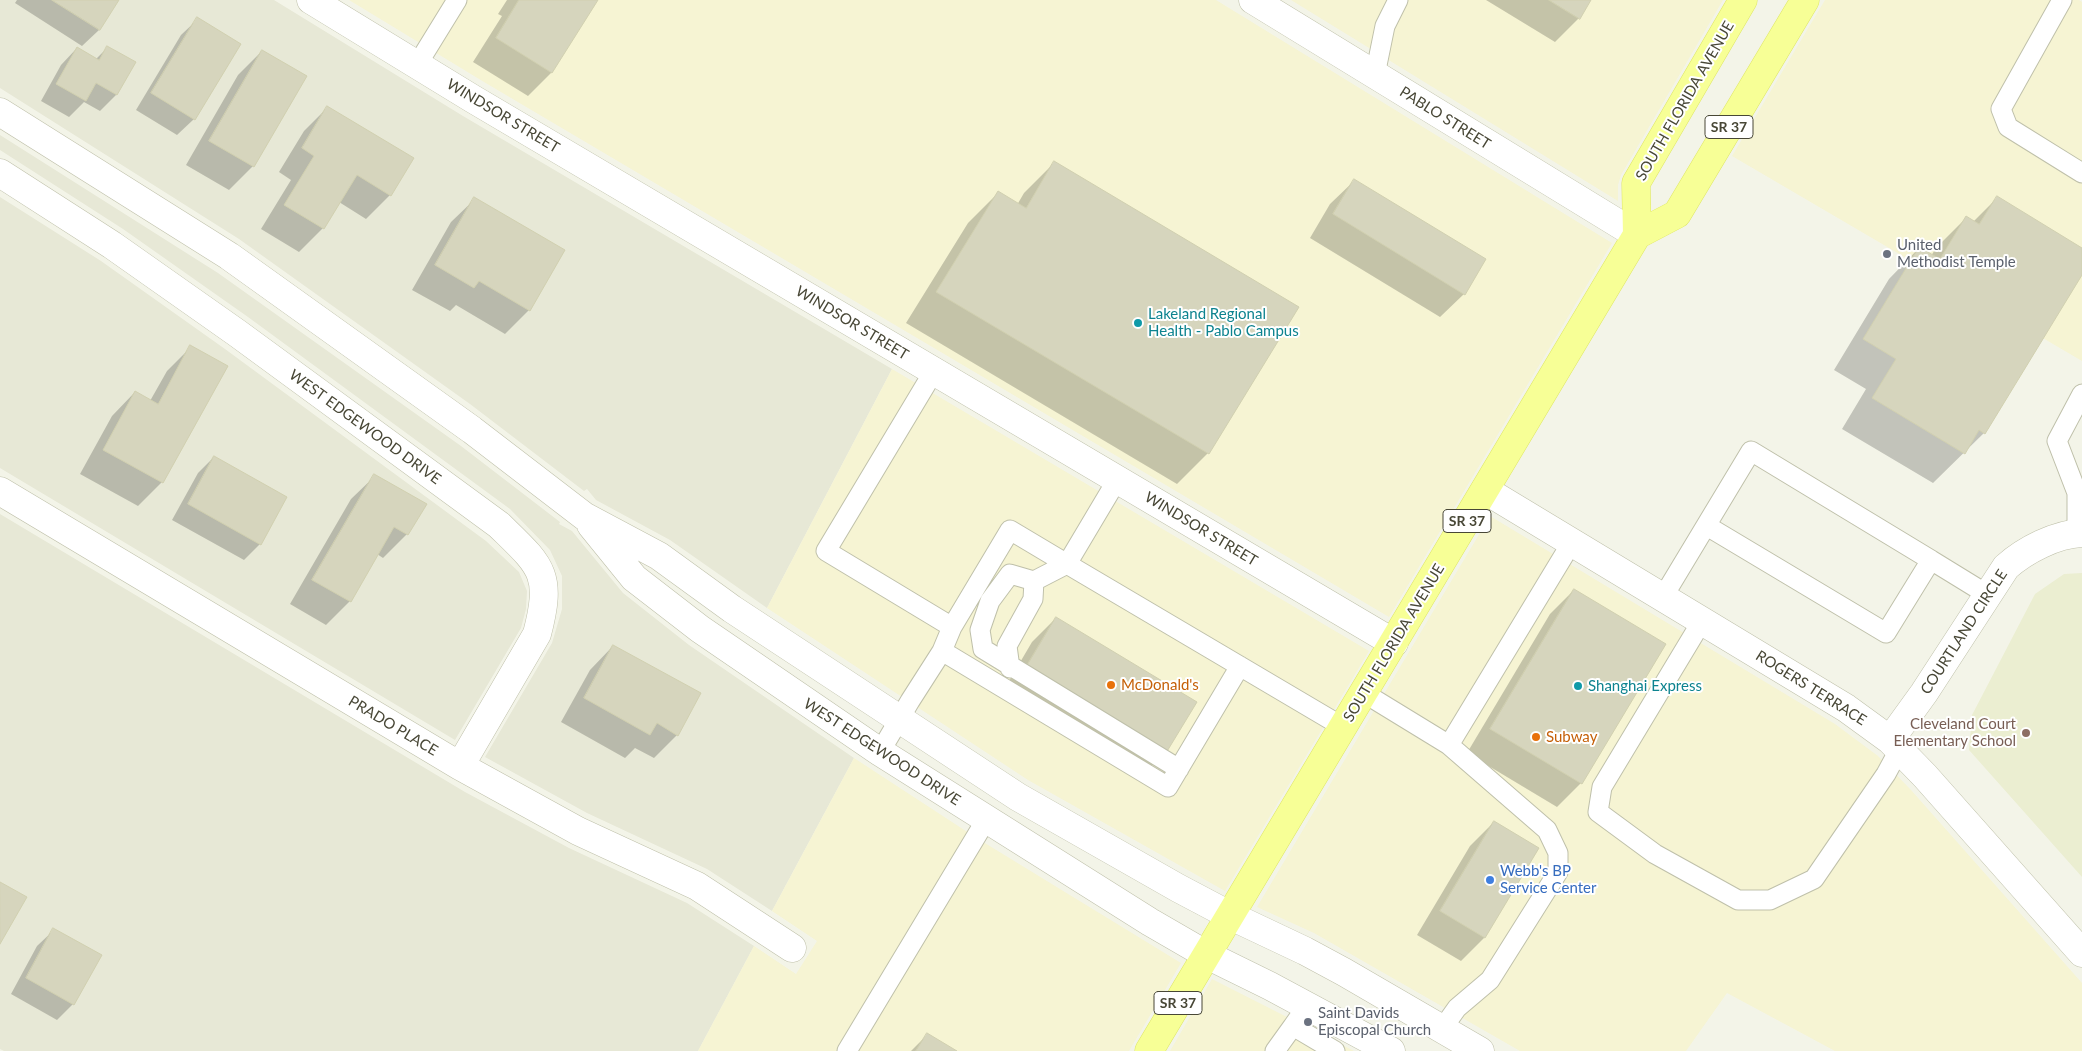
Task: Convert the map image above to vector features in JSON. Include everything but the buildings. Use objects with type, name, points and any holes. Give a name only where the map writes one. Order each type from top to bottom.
[{"type":"main road","name":"SOUTH FLORIDA AVENUE","points":[[1149,1051],[1637,235],[1636,183],[1743,0]]},
{"type":"main road","name":"SR 37","points":[[1637,235],[1677,214],[1805,0]]},
{"type":"street","name":"WINDSOR STREET","points":[[311,0],[1394,643]]},
{"type":"street","name":"PABLO STREET","points":[[1253,0],[1637,235]]},
{"type":"street","name":"WEST EDGEWOOD DRIVE","points":[[0,112],[229,256],[472,430],[584,516],[659,556],[732,609],[1018,797],[1178,888],[1336,968],[1480,1051]]},
{"type":"street","name":"WEST EDGEWOOD DRIVE","points":[[0,173],[112,245],[237,333],[498,525],[534,560],[545,585],[544,610],[537,634],[460,766]]},
{"type":"street","name":"ROGERS TERRACE","points":[[1485,490],[1846,708],[1895,745],[1925,776],[2082,953]]},
{"type":"street","name":"PRADO PLACE","points":[[0,491],[460,766],[578,831],[697,886],[792,948]]},
{"type":"street","name":"WEST EDGEWOOD DRIVE","points":[[584,516],[634,578],[700,629],[880,752],[1150,922],[1207,955],[1300,1016],[1391,1051]]},
{"type":"street","name":"COURTLAND CIRCLE","points":[[1895,745],[1924,693],[2006,567],[2018,556],[2061,537],[2080,533]]},
{"type":"lane","points":[[417,64],[457,0]]},
{"type":"lane","points":[[1375,75],[1385,26],[1398,0]]},
{"type":"lane","points":[[2062,0],[2001,109],[2008,127],[2082,173]]},
{"type":"lane","points":[[934,371],[826,551],[952,627]]},
{"type":"lane","points":[[2080,533],[2077,493],[2057,441],[2082,394]]},
{"type":"lane","points":[[1663,597],[1751,452],[1988,595]]},
{"type":"lane","points":[[1117,480],[1067,564],[1034,581],[1010,574],[990,601],[980,630],[983,650],[1179,769]]},
{"type":"lane","points":[[1707,526],[1886,633],[1930,560]]},
{"type":"lane","points":[[880,752],[942,651],[952,627],[1010,530],[1343,727]]},
{"type":"lane","points":[[1449,745],[1572,542]]},
{"type":"lane","points":[[1010,668],[1007,646],[1034,599],[1034,581]]},
{"type":"lane","points":[[1702,621],[1602,787],[1598,812],[1655,854],[1738,900],[1770,900],[1814,878],[1886,774],[1895,745]]},
{"type":"lane","points":[[942,651],[1168,787],[1240,666]]},
{"type":"lane","points":[[1364,694],[1449,745],[1547,830],[1558,853],[1558,872],[1490,980],[1457,1008],[1442,1029]]},
{"type":"lane","points":[[847,1051],[986,820]]},
{"type":"lane","points":[[1279,1050],[1300,1016],[1335,1051]]},
{"type":"shaded area","points":[[0,0],[274,0],[463,116],[892,369],[767,608],[670,540],[596,500],[587,489],[584,491],[470,404],[239,239],[0,88]]},
{"type":"shaded area","points":[[349,0],[1216,0],[1612,243],[1389,617],[484,82]]},
{"type":"shaded area","points":[[1291,0],[1723,0],[1621,175],[1618,185],[1618,201]]},
{"type":"shaded area","points":[[1825,0],[2079,0],[2082,2],[2082,361],[1732,156]]},
{"type":"shaded area","points":[[0,135],[218,273],[461,446],[560,522],[559,524],[572,531],[623,593],[689,645],[854,758],[772,911],[707,869],[587,813],[485,757],[552,643],[562,609],[562,576],[550,550],[510,509],[248,317],[123,229],[0,150]]},
{"type":"shaded area","points":[[0,197],[101,261],[225,349],[486,541],[519,572],[527,591],[526,609],[521,628],[455,740],[0,468]]},
{"type":"shaded area","points":[[892,369],[1369,651],[1225,891],[1028,780],[767,608]]},
{"type":"shaded area","points":[[0,514],[465,792],[569,848],[687,903],[754,946],[698,1051],[4,1051],[0,1049]]},
{"type":"shaded area","points":[[1490,516],[1835,724],[1878,756],[1911,790],[2082,983],[2082,1051],[1835,1051],[1727,993],[1686,1051],[1520,1051],[1314,933],[1257,907]]},
{"type":"shaded area","name":"Cleveland Court Elementary School","points":[[2082,573],[2082,877],[1969,750],[1972,715],[2035,594],[2064,574]]},
{"type":"shaded area","points":[[854,758],[975,837],[1181,963],[1129,1051],[698,1051],[754,946],[796,974],[817,941],[772,911]]},
{"type":"shaded area","points":[[1212,979],[1354,1051],[1170,1051]]},
{"type":"place","name":"United Methodist Temple","points":[[1887,254]]},
{"type":"place","name":"Lakeland Regional Health - Pablo Campus","points":[[1138,323]]},
{"type":"place","name":"McDonald's","points":[[1111,685]]},
{"type":"place","name":"Shanghai Express","points":[[1578,686]]},
{"type":"place","name":"Cleveland Court Elementary School","points":[[2026,733]]},
{"type":"place","name":"Subway","points":[[1536,737]]},
{"type":"place","name":"Webb's BP Service Center","points":[[1490,880]]},
{"type":"place","name":"Saint Davids Episcopal Church","points":[[1308,1022]]}]
